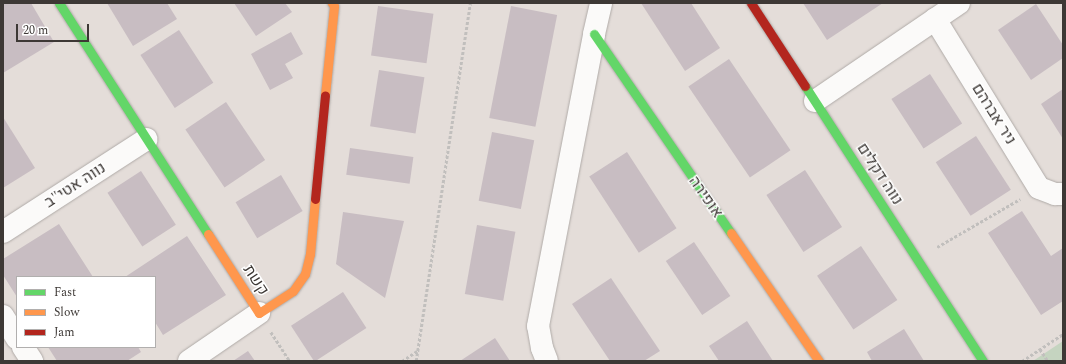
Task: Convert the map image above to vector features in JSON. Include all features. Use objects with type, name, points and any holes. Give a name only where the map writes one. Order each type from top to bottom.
[{"type":"street","name":"קשת","points":[[59,3],[259,313],[293,291],[305,274],[310,254],[333,4]]},
{"type":"street","points":[[547,361],[542,348],[538,326],[601,3]]},
{"type":"street","name":"נווה דקלים","points":[[750,3],[983,361]]},
{"type":"street","points":[[815,101],[960,3]]},
{"type":"street","name":"ניר אברהם","points":[[935,19],[1039,188]]},
{"type":"street","name":"אופירה","points":[[594,34],[819,361]]},
{"type":"street","name":"נווה אטי\"ב","points":[[3,232],[147,139]]},
{"type":"street","points":[[1039,188],[1055,194],[1063,194]]},
{"type":"street","points":[[189,361],[259,313]]},
{"type":"street","points":[[3,316],[16,336]]},
{"type":"street","points":[[24,348],[32,361]]},
{"type":"path","points":[[416,361],[469,3],[466,3]]},
{"type":"path","points":[[917,258],[1039,188]]},
{"type":"path","points":[[259,313],[290,361]]},
{"type":"path","points":[[1022,361],[1063,334]]},
{"type":"path","points":[[1040,349],[1048,361]]},
{"type":"path","points":[[402,361],[418,350]]},
{"type":"green space","points":[[1063,341],[1063,361],[1033,361]]},
{"type":"building","points":[[3,3],[31,3],[54,42],[3,73]]},
{"type":"building","points":[[107,3],[167,3],[177,19],[133,46]]},
{"type":"building","points":[[234,3],[285,3],[292,12],[256,36]]},
{"type":"building","points":[[641,3],[691,3],[720,48],[685,71]]},
{"type":"building","points":[[803,3],[883,3],[827,40]]},
{"type":"building","points":[[1036,4],[1063,45],[1063,58],[1031,80],[998,30]]},
{"type":"building","points":[[378,6],[433,14],[426,63],[371,56]]},
{"type":"building","points":[[511,6],[557,15],[535,127],[489,118]]},
{"type":"building","points":[[179,30],[213,83],[175,108],[140,55]]},
{"type":"building","points":[[291,32],[303,54],[285,64],[293,78],[270,90],[251,54]]},
{"type":"building","points":[[729,59],[791,150],[750,178],[688,86]]},
{"type":"building","points":[[379,70],[424,77],[416,133],[370,126]]},
{"type":"building","points":[[930,74],[962,123],[924,149],[891,99]]},
{"type":"building","points":[[1063,89],[1063,139],[1041,104]]},
{"type":"building","points":[[226,102],[265,160],[225,187],[185,129]]},
{"type":"building","points":[[3,117],[35,168],[3,188]]},
{"type":"building","points":[[492,132],[534,140],[521,209],[479,201]]},
{"type":"building","points":[[976,136],[1011,190],[971,216],[936,162]]},
{"type":"building","points":[[350,148],[413,157],[410,184],[346,175]]},
{"type":"building","points":[[627,152],[677,228],[639,253],[589,177]]},
{"type":"building","points":[[805,170],[842,227],[803,252],[766,195]]},
{"type":"building","points":[[141,171],[176,225],[142,246],[107,193]]},
{"type":"building","points":[[281,175],[303,211],[257,238],[236,202]]},
{"type":"building","points":[[1022,211],[1051,256],[1063,248],[1063,301],[1041,315],[988,233]]},
{"type":"building","points":[[343,212],[404,221],[385,298],[336,264]]},
{"type":"building","points":[[59,224],[92,276],[16,276],[16,295],[3,275],[3,259]]},
{"type":"building","points":[[477,225],[515,232],[503,301],[465,294]]},
{"type":"building","points":[[187,236],[226,295],[163,335],[156,324],[156,276],[127,276]]},
{"type":"building","points":[[694,242],[730,296],[702,315],[666,261]]},
{"type":"building","points":[[861,246],[897,300],[853,330],[817,276]]},
{"type":"building","points":[[611,278],[660,351],[644,361],[610,361],[572,304]]},
{"type":"building","points":[[343,292],[366,328],[314,361],[291,326]]},
{"type":"building","points":[[747,321],[773,361],[719,361],[709,346]]},
{"type":"building","points":[[904,329],[924,361],[872,361],[867,352]]},
{"type":"building","points":[[495,338],[510,361],[460,361]]},
{"type":"building","points":[[49,348],[139,348],[141,352],[127,361],[57,361]]},
{"type":"building","points":[[248,351],[255,361],[233,361]]},
{"type":"traffic: fast","points":[[59,3],[208,234]]},
{"type":"traffic: fast","points":[[594,34],[731,233]]},
{"type":"traffic: fast","points":[[805,86],[983,361]]},
{"type":"traffic: slow","points":[[325,95],[334,6],[332,3]]},
{"type":"traffic: slow","points":[[208,234],[259,313],[293,291],[305,274],[310,254],[315,199]]},
{"type":"traffic: slow","points":[[731,233],[819,361]]},
{"type":"traffic: jam","points":[[751,3],[805,86]]},
{"type":"traffic: jam","points":[[315,199],[325,95]]}]
